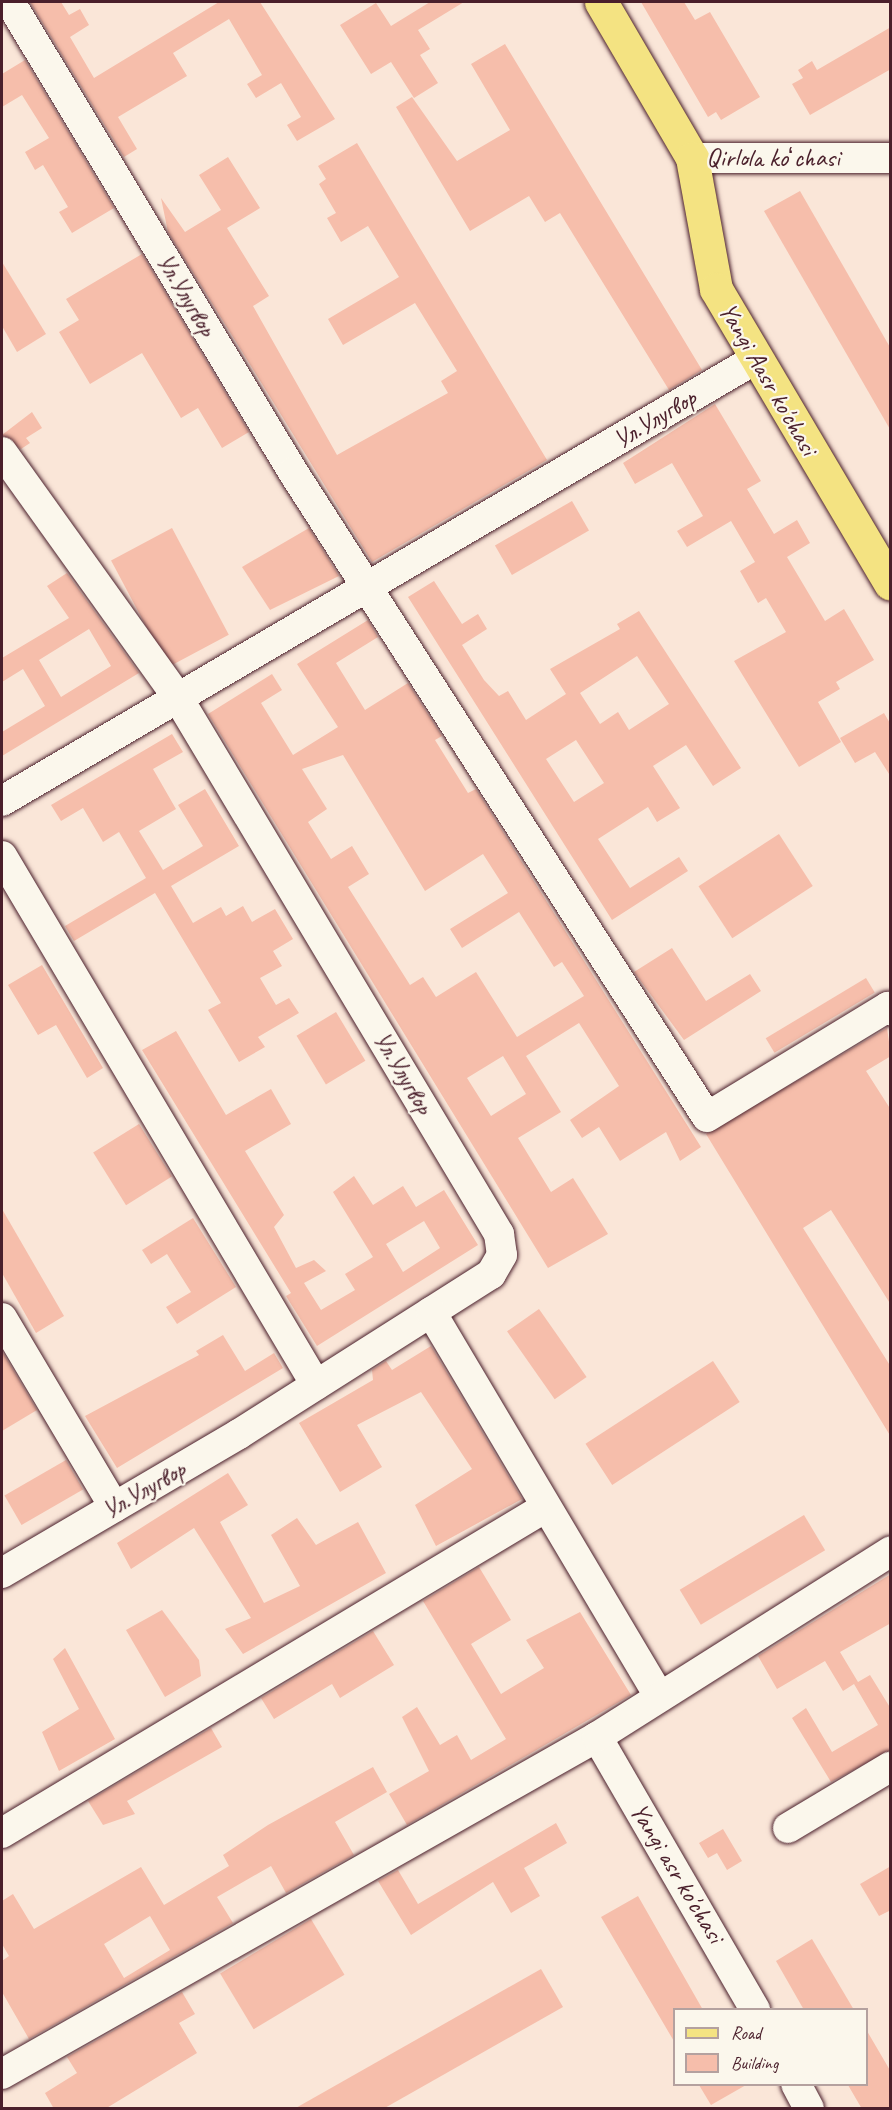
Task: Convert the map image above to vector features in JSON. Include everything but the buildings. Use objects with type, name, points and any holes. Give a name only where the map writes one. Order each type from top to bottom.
[{"type":"main road","name":"Qirlola koʻchasi","points":[[601,2],[692,158]]},
{"type":"main road","name":"Yangi Aasr ko'chasi","points":[[692,158],[716,289],[754,360],[891,583]]},
{"type":"street","name":"Ул.Улугвор","points":[[10,2],[293,472],[369,583],[708,1117],[888,1007],[891,1010]]},
{"type":"street","name":"Qirlola koʻchasi","points":[[692,158],[891,158]]},
{"type":"street","name":"Ул.Улугвор","points":[[2,801],[369,583],[754,360]]},
{"type":"street","name":"Ул.Улугвор","points":[[2,452],[178,698],[499,1234],[502,1255],[491,1274],[316,1385],[2,1573]]},
{"type":"street","points":[[2,856],[316,1385]]},
{"type":"street","points":[[431,1312],[658,1694]]},
{"type":"street","points":[[2,1318],[114,1508]]},
{"type":"street","points":[[2,1833],[546,1507]]},
{"type":"street","points":[[2,2074],[597,1737],[658,1694],[891,1551]]},
{"type":"street","name":"Yangi asr ko'chasi","points":[[597,1737],[754,2008]]},
{"type":"street","points":[[788,1828],[891,1767]]}]
